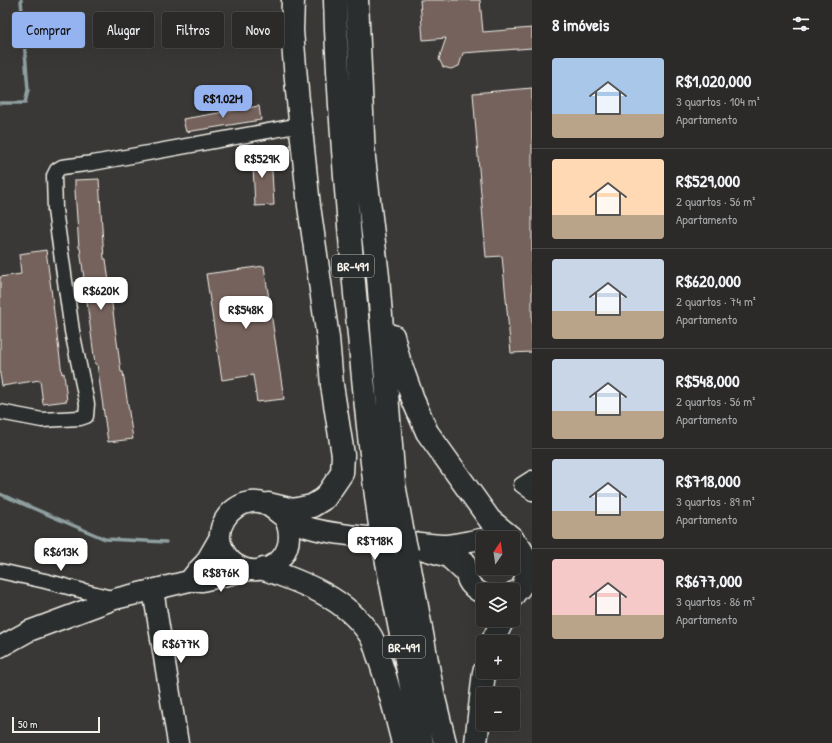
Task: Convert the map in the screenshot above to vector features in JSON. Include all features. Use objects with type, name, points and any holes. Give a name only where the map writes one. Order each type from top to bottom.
[{"type":"highway","points":[[276,510],[293,510],[312,506],[325,498],[342,473],[343,454],[332,385],[328,338],[310,206],[301,125],[292,31],[293,0]]},
{"type":"highway","name":"BR-491","points":[[335,0],[339,104],[347,207],[373,478],[383,542],[422,743]]},
{"type":"highway","name":"BR-491","points":[[357,0],[364,158],[378,276],[394,484],[432,694],[444,743]]},
{"type":"highway","points":[[378,276],[399,360],[426,432],[490,520],[503,531]]},
{"type":"highway","points":[[256,570],[311,587],[334,600],[356,618],[371,636],[386,678],[403,743]]},
{"type":"highway","points":[[477,739],[483,679]]},
{"type":"main road","points":[[189,581],[205,563],[220,537],[224,520],[235,507],[251,502],[276,510],[305,527],[337,534],[443,545],[476,539]]},
{"type":"main road","points":[[276,510],[288,525],[288,545],[285,553]]},
{"type":"main road","points":[[220,537],[222,548],[228,558],[238,566],[256,570]]},
{"type":"main road","points":[[0,647],[29,631],[115,600],[189,581],[202,581],[256,570],[276,563],[285,553],[300,542],[318,539],[424,550],[448,557],[465,573],[472,588],[476,590]]},
{"type":"main road","points":[[465,573],[465,560],[470,548],[476,543]]},
{"type":"main road","points":[[520,547],[524,552],[526,567],[520,590]]},
{"type":"main road","points":[[153,590],[178,743]]},
{"type":"street","points":[[0,412],[42,420],[80,418],[86,416],[87,404],[72,331],[55,210],[54,176],[57,170],[62,167],[301,125]]},
{"type":"street","points":[[0,571],[45,581],[115,600]]},
{"type":"building","points":[[420,0],[480,0],[483,32],[532,28],[532,48],[463,53],[459,66],[451,69],[443,67],[439,59],[446,38],[423,40]]},
{"type":"building","points":[[532,88],[532,352],[511,353],[502,256],[486,257],[473,93]]},
{"type":"building","points":[[259,106],[261,120],[186,132],[183,119]]},
{"type":"building","points":[[271,155],[274,205],[255,206],[253,166],[243,166],[242,156]]},
{"type":"building","points":[[99,179],[104,259],[106,259],[121,372],[123,372],[133,439],[108,442],[97,364],[95,364],[79,248],[75,190],[75,180]]},
{"type":"building","points":[[46,250],[62,374],[64,373],[67,401],[43,404],[40,380],[2,386],[0,374],[0,277],[21,274],[19,254]]},
{"type":"building","points":[[264,266],[284,399],[257,402],[253,375],[222,380],[206,274]]},
{"type":"waterway","points":[[0,103],[25,103],[28,90],[21,0]]},
{"type":"waterway","points":[[0,494],[105,539],[166,542]]}]
